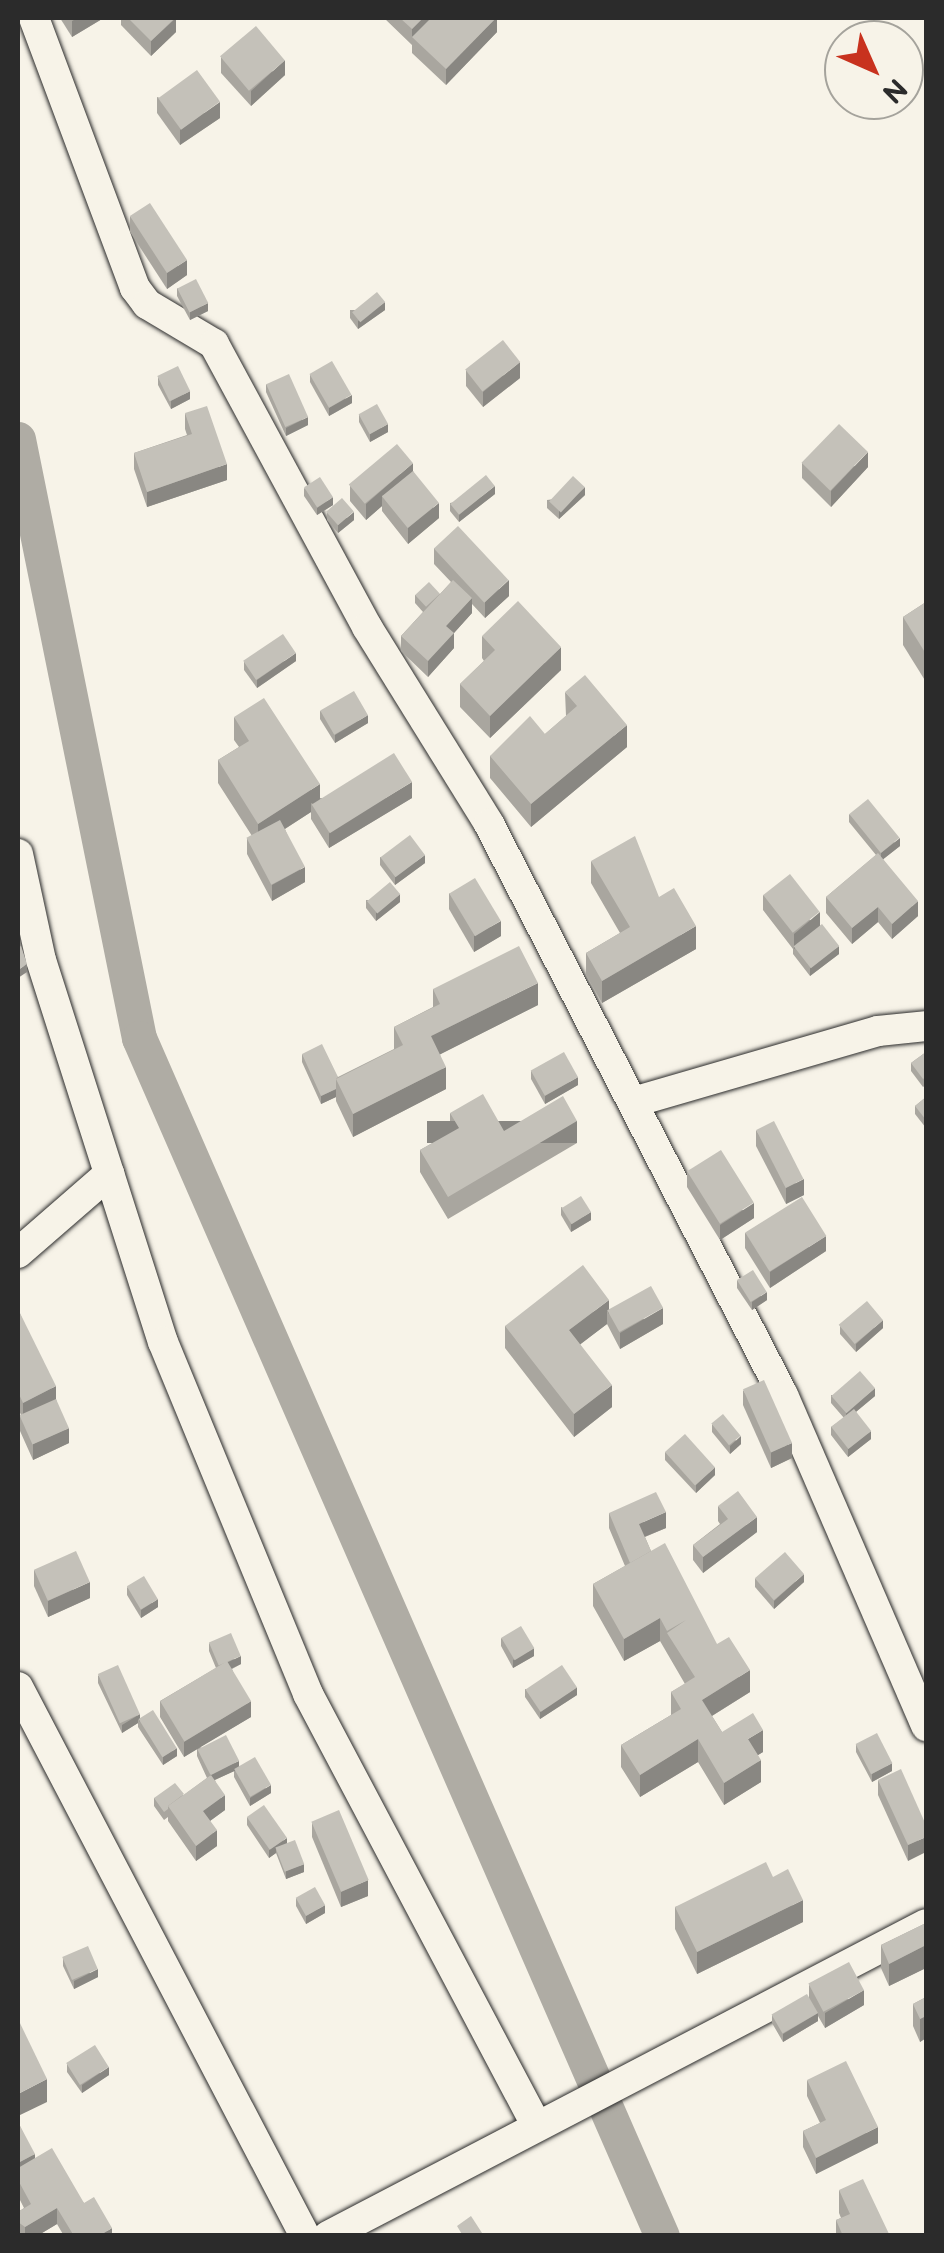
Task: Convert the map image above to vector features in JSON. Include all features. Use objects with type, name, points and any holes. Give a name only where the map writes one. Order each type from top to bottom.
[{"type":"street","points":[[34,18],[135,288],[147,304],[214,344],[366,627],[489,824],[637,1101],[783,1395],[926,1726]]},
{"type":"street","points":[[18,854],[41,960],[163,1342],[308,1694],[536,2124]]},
{"type":"street","points":[[637,1101],[878,1032],[926,1026]]},
{"type":"street","points":[[18,1253],[109,1174]]},
{"type":"street","points":[[18,1687],[304,2236]]},
{"type":"street","points":[[328,2236],[536,2124],[926,1924]]},
{"type":"building","points":[[128,18],[175,18],[151,41]]},
{"type":"building","points":[[400,18],[423,18],[412,29]]},
{"type":"building","points":[[431,18],[496,18],[446,69],[412,37]]},
{"type":"building","points":[[256,26],[285,60],[249,91],[220,56]]},
{"type":"building","points":[[197,70],[220,102],[181,130],[158,98]]},
{"type":"building","points":[[150,203],[187,260],[167,273],[130,216]]},
{"type":"building","points":[[196,279],[208,303],[190,313],[177,289]]},
{"type":"building","points":[[377,292],[385,302],[360,322],[352,312]]},
{"type":"building","points":[[503,340],[520,362],[482,392],[465,370]]},
{"type":"building","points":[[332,361],[352,395],[329,408],[309,374]]},
{"type":"building","points":[[178,366],[190,391],[170,401],[157,376]]},
{"type":"building","points":[[289,374],[308,417],[285,427],[266,384]]},
{"type":"building","points":[[377,404],[388,424],[370,434],[359,414]]},
{"type":"building","points":[[207,406],[227,464],[147,492],[134,453],[192,434],[185,413]]},
{"type":"building","points":[[839,424],[868,452],[830,491],[801,463]]},
{"type":"building","points":[[397,444],[413,463],[365,504],[349,484]]},
{"type":"building","points":[[413,471],[439,503],[408,528],[382,496]]},
{"type":"building","points":[[486,475],[495,486],[459,515],[450,504]]},
{"type":"building","points":[[573,476],[585,487],[561,513],[549,502]]},
{"type":"building","points":[[320,477],[333,497],[317,507],[304,487]]},
{"type":"building","points":[[342,498],[354,512],[338,525],[326,512]]},
{"type":"building","points":[[458,526],[508,580],[484,603],[434,549]]},
{"type":"building","points":[[453,580],[472,598],[446,626],[454,633],[428,661],[401,636]]},
{"type":"building","points":[[429,582],[440,594],[426,607],[415,595]]},
{"type":"building","points":[[518,601],[561,647],[490,716],[460,684],[495,650],[482,636]]},
{"type":"building","points":[[926,602],[926,654],[903,617]]},
{"type":"building","points":[[283,634],[296,653],[256,680],[243,661]]},
{"type":"building","points":[[585,675],[627,725],[531,804],[490,756],[530,716],[545,734],[577,706],[565,692]]},
{"type":"building","points":[[354,691],[368,715],[334,735],[320,710]]},
{"type":"building","points":[[264,698],[320,784],[258,824],[218,760],[249,741],[234,717]]},
{"type":"building","points":[[394,753],[412,782],[330,833],[312,804]]},
{"type":"building","points":[[868,799],[899,838],[881,853],[849,814]]},
{"type":"building","points":[[280,820],[305,867],[271,885],[246,838]]},
{"type":"building","points":[[410,835],[425,855],[395,877],[380,857]]},
{"type":"building","points":[[635,836],[659,897],[674,888],[696,926],[602,981],[586,953],[630,927],[591,861]]},
{"type":"building","points":[[878,853],[918,901],[892,924],[878,907],[852,928],[826,897]]},
{"type":"building","points":[[790,874],[820,912],[793,933],[763,895]]},
{"type":"building","points":[[475,878],[501,921],[475,936],[449,893]]},
{"type":"building","points":[[390,882],[400,894],[377,914],[367,901]]},
{"type":"building","points":[[822,924],[839,946],[811,968],[794,946]]},
{"type":"building","points":[[21,946],[27,964],[18,970],[18,948]]},
{"type":"building","points":[[519,946],[538,983],[431,1036],[446,1067],[353,1114],[336,1079],[403,1045],[394,1027],[440,1004],[433,989]]},
{"type":"building","points":[[322,1044],[338,1077],[336,1089],[321,1096],[302,1054]]},
{"type":"building","points":[[564,1052],[578,1077],[545,1096],[531,1070]]},
{"type":"building","points":[[926,1052],[926,1077],[923,1079],[911,1063]]},
{"type":"building","points":[[483,1094],[504,1131],[563,1096],[577,1121],[448,1197],[420,1150],[459,1128],[450,1113]]},
{"type":"building","points":[[926,1097],[926,1120],[915,1106]]},
{"type":"building","points":[[774,1121],[804,1179],[786,1188],[756,1130]]},
{"type":"building","points":[[721,1150],[754,1203],[720,1224],[687,1171]]},
{"type":"building","points":[[581,1196],[591,1212],[572,1224],[561,1208]]},
{"type":"building","points":[[802,1197],[826,1236],[770,1272],[745,1233]]},
{"type":"building","points":[[583,1265],[609,1300],[569,1330],[612,1385],[574,1414],[505,1326]]},
{"type":"building","points":[[753,1270],[767,1292],[751,1302],[737,1280]]},
{"type":"building","points":[[651,1286],[663,1308],[619,1332],[607,1310]]},
{"type":"building","points":[[867,1301],[883,1320],[855,1344],[839,1325]]},
{"type":"building","points":[[18,1309],[56,1386],[23,1403],[18,1392]]},
{"type":"building","points":[[860,1371],[875,1388],[846,1413],[831,1396]]},
{"type":"building","points":[[764,1380],[792,1443],[771,1452],[743,1389]]},
{"type":"building","points":[[56,1399],[69,1428],[32,1445],[19,1415]]},
{"type":"building","points":[[854,1409],[871,1431],[848,1449],[831,1427]]},
{"type":"building","points":[[723,1414],[741,1436],[729,1445],[711,1423]]},
{"type":"building","points":[[685,1434],[715,1467],[695,1486],[665,1452]]},
{"type":"building","points":[[738,1491],[757,1517],[703,1557],[693,1545],[728,1519],[718,1506]]},
{"type":"building","points":[[656,1492],[666,1512],[639,1524],[651,1551],[630,1563],[609,1513]]},
{"type":"building","points":[[665,1543],[717,1644],[729,1637],[750,1670],[702,1700],[722,1732],[753,1713],[763,1730],[748,1739],[761,1760],[724,1783],[698,1739],[640,1775],[621,1745],[681,1709],[671,1692],[695,1677],[667,1633],[686,1620],[667,1631],[660,1618],[624,1639],[593,1584]]},
{"type":"building","points":[[76,1551],[90,1582],[48,1601],[34,1570]]},
{"type":"building","points":[[785,1552],[804,1574],[774,1600],[755,1578]]},
{"type":"building","points":[[144,1576],[158,1599],[141,1609],[127,1586]]},
{"type":"building","points":[[521,1626],[534,1648],[515,1660],[501,1638]]},
{"type":"building","points":[[231,1633],[241,1656],[219,1665],[209,1642]]},
{"type":"building","points":[[227,1661],[251,1701],[184,1741],[160,1701]]},
{"type":"building","points":[[118,1665],[140,1714],[120,1723],[98,1674]]},
{"type":"building","points":[[562,1665],[577,1687],[541,1712],[526,1690]]},
{"type":"building","points":[[153,1710],[177,1748],[162,1757],[139,1719]]},
{"type":"building","points":[[877,1733],[892,1763],[871,1774],[856,1744]]},
{"type":"building","points":[[226,1735],[239,1761],[211,1775],[197,1750]]},
{"type":"building","points":[[255,1757],[271,1785],[250,1797],[234,1769]]},
{"type":"building","points":[[901,1769],[926,1825],[926,1837],[908,1845],[878,1780]]},
{"type":"building","points":[[211,1775],[225,1795],[203,1811],[217,1830],[196,1846],[168,1806]]},
{"type":"building","points":[[175,1783],[184,1794],[164,1812],[154,1798]]},
{"type":"building","points":[[264,1805],[287,1838],[270,1850],[247,1817]]},
{"type":"building","points":[[339,1810],[369,1880],[341,1892],[311,1822]]},
{"type":"building","points":[[295,1840],[304,1864],[285,1872],[275,1848]]},
{"type":"building","points":[[766,1862],[773,1877],[788,1869],[803,1900],[697,1952],[675,1907]]},
{"type":"building","points":[[315,1887],[325,1905],[306,1916],[296,1898]]},
{"type":"building","points":[[926,1923],[926,1945],[889,1964],[881,1945]]},
{"type":"building","points":[[88,1946],[98,1969],[72,1980],[62,1957]]},
{"type":"building","points":[[849,1962],[864,1990],[823,2012],[808,1984]]},
{"type":"building","points":[[807,1994],[818,2013],[782,2034],[771,2014]]},
{"type":"building","points":[[926,1997],[926,2016],[920,2019],[913,2004]]},
{"type":"building","points":[[18,2019],[47,2079],[18,2094]]},
{"type":"building","points":[[95,2045],[109,2067],[80,2085],[66,2063]]},
{"type":"building","points":[[846,2061],[878,2127],[816,2158],[803,2131],[826,2120],[807,2080]]},
{"type":"building","points":[[18,2122],[35,2154],[18,2163]]},
{"type":"building","points":[[52,2148],[84,2203],[94,2197],[112,2228],[99,2236],[74,2236],[57,2208],[25,2227],[18,2222],[18,2212],[31,2204],[18,2180],[18,2168]]},
{"type":"building","points":[[863,2179],[890,2236],[843,2236],[836,2220],[850,2214],[839,2190]]},
{"type":"building","points":[[471,2216],[484,2236],[463,2236],[457,2226]]},
{"type":"waterway","points":[[18,439],[139,1038],[662,2236]]}]
